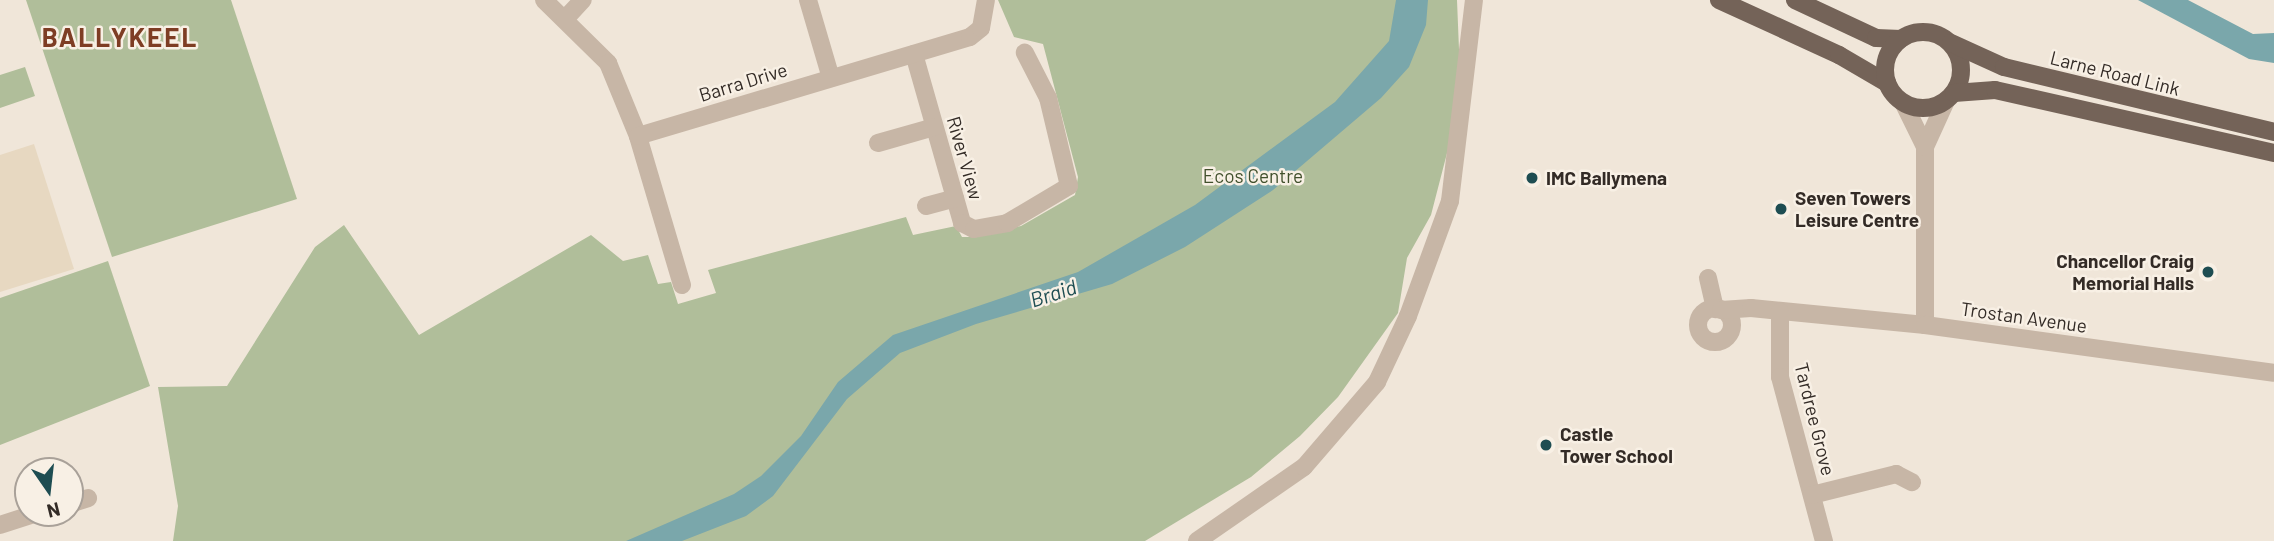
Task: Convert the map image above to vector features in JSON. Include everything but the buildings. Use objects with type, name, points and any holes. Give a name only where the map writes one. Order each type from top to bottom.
[{"type":"main road","points":[[1719,0],[1839,55],[1887,83],[1903,102],[1926,108],[1950,97],[1962,73],[1951,43],[1921,31],[1901,39],[1876,38],[1795,0]]},
{"type":"main road","points":[[1887,83],[1886,58],[1901,39]]},
{"type":"main road","name":"Larne Road Link","points":[[1951,43],[2004,67],[2274,132]]},
{"type":"main road","name":"Larne Road Link","points":[[1950,97],[1995,90],[2274,153]]},
{"type":"street","points":[[544,0],[612,69],[638,136],[682,285]]},
{"type":"street","points":[[565,19],[583,0]]},
{"type":"street","points":[[808,0],[831,78]]},
{"type":"street","name":"Barra Drive","points":[[638,136],[975,34],[983,23],[986,0]]},
{"type":"street","points":[[1197,541],[1304,467],[1377,382],[1408,316],[1450,201],[1474,0]]},
{"type":"street","name":"River View","points":[[914,54],[964,226],[979,229],[1036,209],[1069,186],[1048,98],[1025,53]]},
{"type":"street","points":[[1925,147],[1950,97]]},
{"type":"street","points":[[1903,102],[1925,147],[1925,325]]},
{"type":"street","points":[[878,143],[934,127]]},
{"type":"street","points":[[926,206],[955,198]]},
{"type":"street","points":[[1708,278],[1718,309],[1731,322],[1730,332]]},
{"type":"street","name":"Trostan Avenue","points":[[1718,309],[1732,307],[1925,325],[2274,373]]},
{"type":"street","points":[[1718,309],[1701,316],[1699,332],[1712,342],[1774,312]]},
{"type":"street","name":"Tardree Grove","points":[[1774,312],[1780,377],[1824,541]]},
{"type":"street","name":"Tardree Grove","points":[[1812,495],[1896,474],[1912,482]]},
{"type":"street","points":[[84,499],[88,498]]},
{"type":"green space","points":[[26,0],[231,0],[297,199],[112,257]]},
{"type":"green space","name":"Ecos Centre","points":[[998,0],[1457,0],[1461,99],[1431,215],[1407,258],[1398,313],[1338,397],[1300,436],[1251,477],[1145,541],[173,541],[178,506],[158,387],[227,386],[315,247],[344,225],[419,335],[591,235],[623,261],[648,255],[658,284],[671,282],[678,304],[716,293],[708,270],[906,217],[913,235],[956,226],[962,237],[969,237],[1021,226],[1075,195],[1078,177],[1043,44],[1014,37]]},
{"type":"green space","points":[[25,67],[35,96],[0,108],[0,75]]},
{"type":"green space","points":[[108,261],[150,386],[0,445],[0,298]]},
{"type":"shaded area","points":[[34,144],[74,269],[0,292],[0,155]]},
{"type":"water","name":"Braid","points":[[1396,0],[1428,0],[1426,25],[1409,67],[1381,98],[1273,190],[1185,247],[1112,284],[976,324],[900,353],[847,399],[773,496],[746,516],[682,541],[626,541],[734,494],[761,476],[801,436],[838,382],[893,335],[1078,272],[1195,205],[1335,102],[1389,41]]},
{"type":"water","points":[[2138,0],[2188,0],[2253,34],[2274,33],[2274,63],[2249,59]]},
{"type":"place","name":"IMC Ballymena","points":[[1532,178]]},
{"type":"place","name":"Seven Towers Leisure Centre","points":[[1781,209]]},
{"type":"place","name":"Chancellor Craig Memorial Halls","points":[[2208,272]]},
{"type":"place","name":"Castle Tower School","points":[[1546,445]]},
{"type":"district","name":"BALLYKEEL","points":[[120,37]]}]
